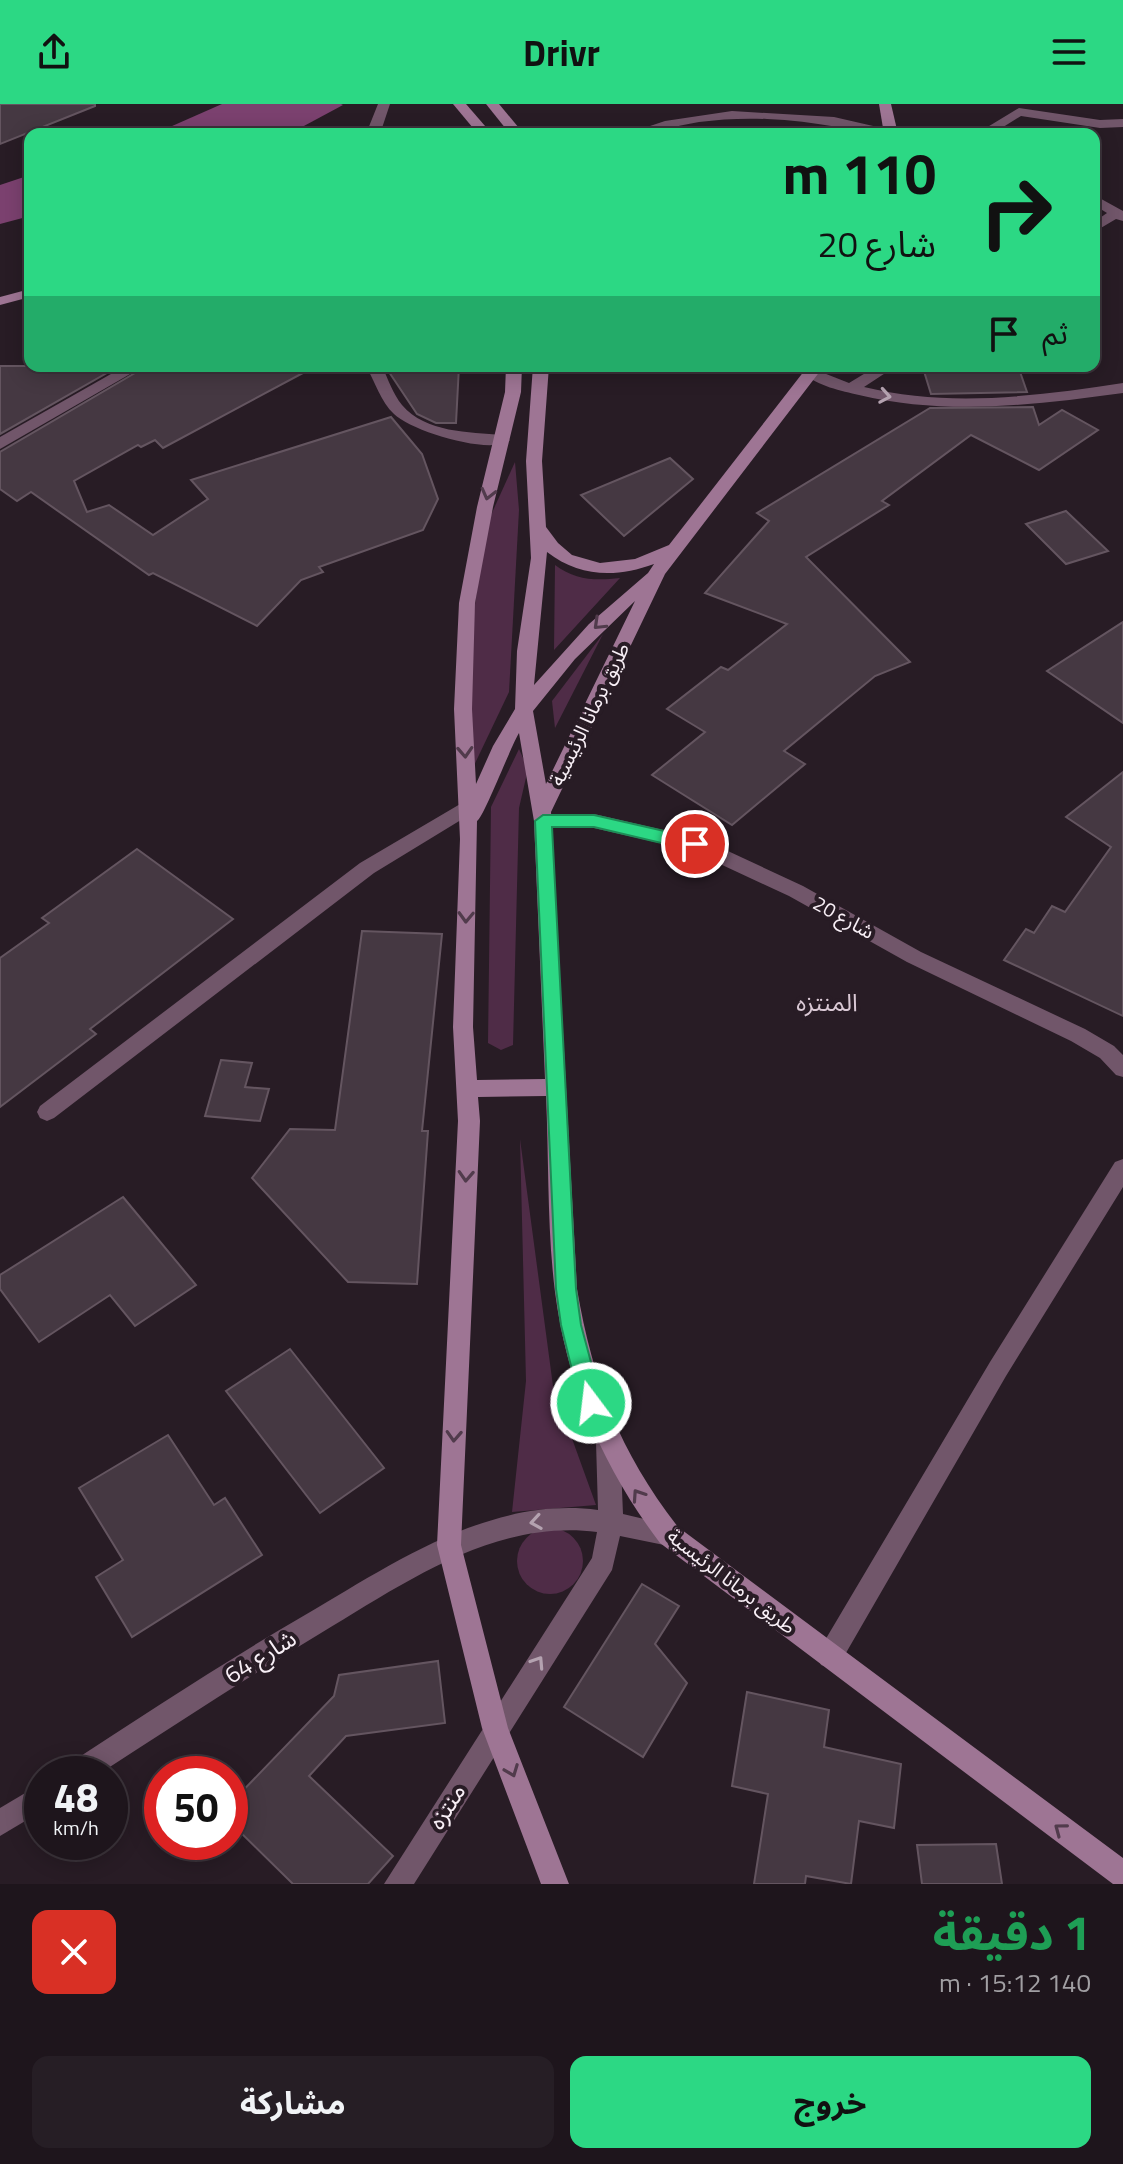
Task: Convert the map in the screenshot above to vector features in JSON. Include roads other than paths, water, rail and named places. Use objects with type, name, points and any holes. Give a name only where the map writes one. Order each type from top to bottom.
[{"type":"main road","points":[[459,104],[480,128]]},
{"type":"main road","points":[[492,104],[512,128]]},
{"type":"main road","points":[[885,104],[892,128]]},
{"type":"main road","points":[[0,301],[24,295]]},
{"type":"main road","points":[[514,372],[513,392],[471,571],[467,603],[463,709],[469,839],[463,1027],[468,1136],[449,1545],[495,1728],[555,1884]]},
{"type":"main road","points":[[541,372],[534,461],[540,531],[537,580],[526,651],[524,709],[543,816]]},
{"type":"main road","name":"طريق برمانا الرئيسية","points":[[811,372],[657,572],[543,816],[566,1289],[571,1325],[591,1403],[608,1442],[634,1491],[669,1535],[1123,1875]]},
{"type":"main road","points":[[540,531],[559,553],[592,568],[611,570],[638,565],[680,545]]},
{"type":"main road","points":[[469,839],[482,787],[524,709],[596,627],[657,572]]},
{"type":"main road","points":[[467,1089],[556,1087]]},
{"type":"street","points":[[375,128],[384,104]]},
{"type":"street","points":[[651,128],[737,108],[840,120],[873,128]]},
{"type":"street","points":[[993,128],[1019,112],[1100,124],[1123,123]]},
{"type":"street","points":[[1100,203],[1120,215]]},
{"type":"street","points":[[1100,225],[1120,215]]},
{"type":"street","points":[[0,444],[126,372]]},
{"type":"street","points":[[377,372],[398,410],[426,427],[450,434],[502,440]]},
{"type":"street","points":[[818,372],[848,390],[937,404],[1030,401],[1123,388]]},
{"type":"street","points":[[848,390],[878,372]]},
{"type":"street","points":[[47,1112],[367,868],[467,807]]},
{"type":"street","name":"شارع 20","points":[[543,816],[594,821],[695,844],[796,891],[914,957],[1078,1035],[1107,1052],[1123,1069]]},
{"type":"street","points":[[830,1656],[998,1369],[1123,1168]]},
{"type":"street","name":"منتزه","points":[[398,1884],[603,1562],[611,1523],[608,1442]]},
{"type":"street","name":"شارع 64","points":[[104,1756],[266,1651],[449,1545],[544,1520],[611,1523],[669,1535]]},
{"type":"street","points":[[0,1823],[24,1808]]},
{"type":"district","name":"المنتزه","points":[[827,1002]]}]
